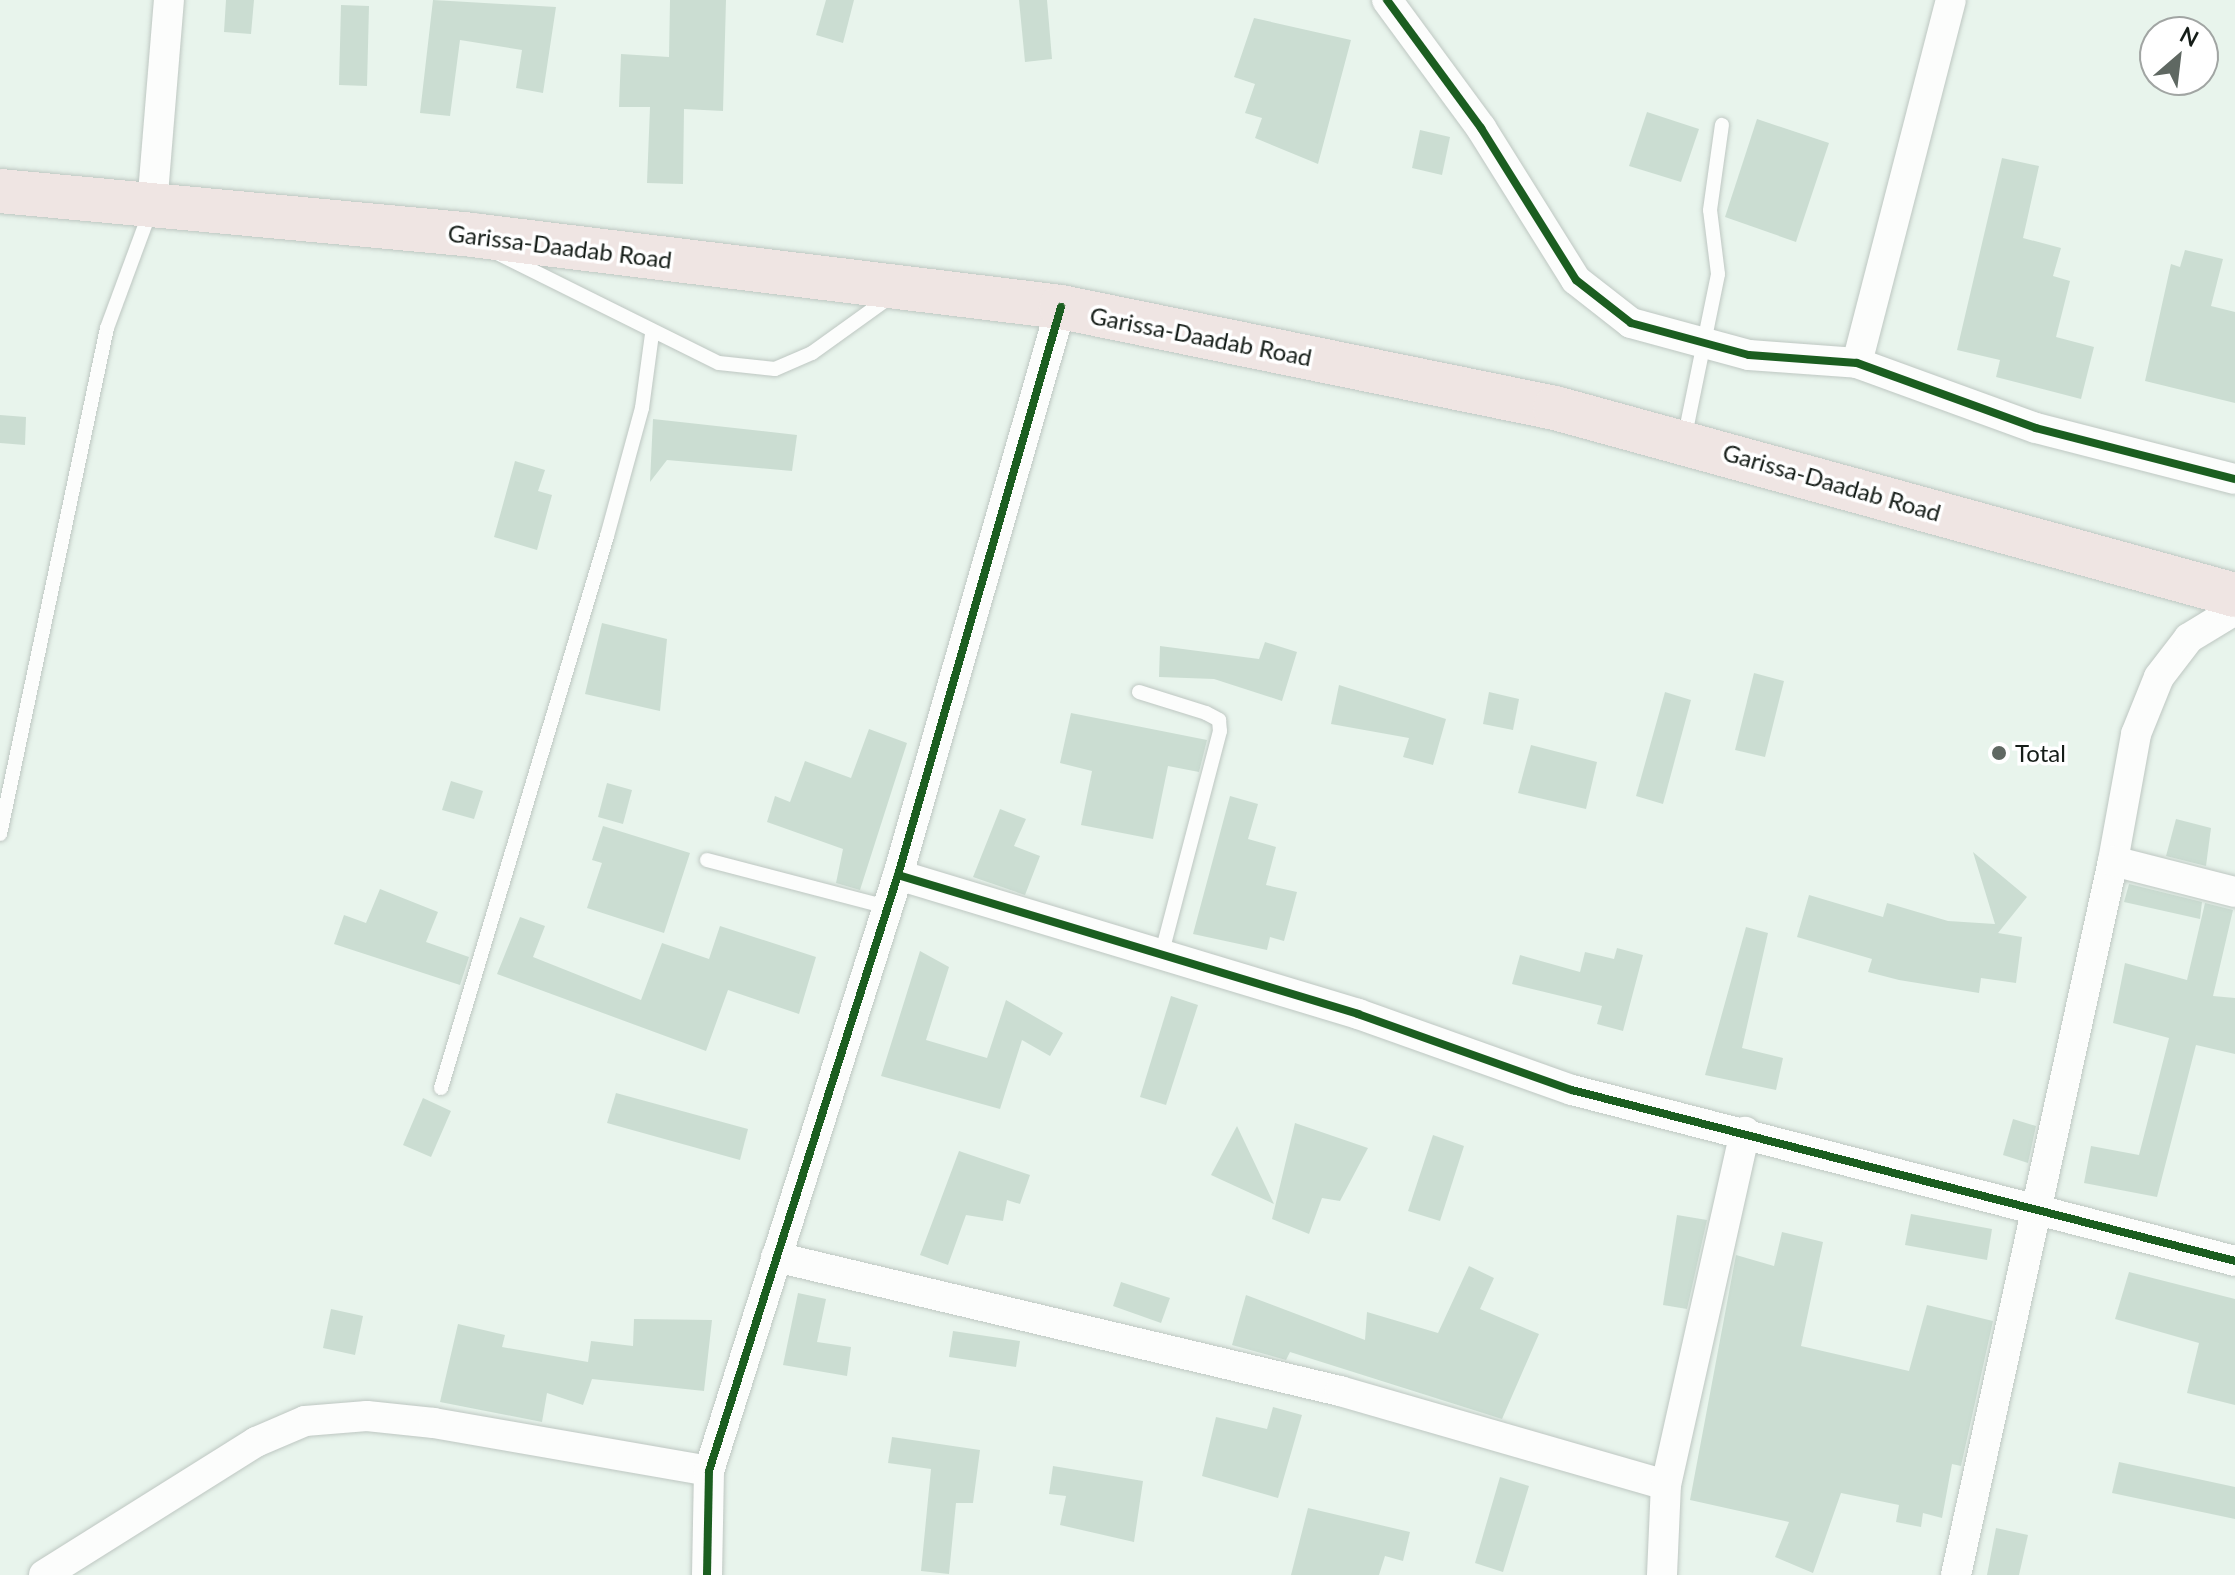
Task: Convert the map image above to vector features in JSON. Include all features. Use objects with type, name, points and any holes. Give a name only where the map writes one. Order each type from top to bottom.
[{"type":"highway","name":"Garissa-Daadab Road","points":[[0,191],[472,235],[1061,307],[1684,440],[2235,595]]},
{"type":"street","points":[[152,206],[169,0]]},
{"type":"street","points":[[1387,0],[1481,128],[1576,280],[1631,323],[1704,346],[1857,363],[2049,432],[2235,479]]},
{"type":"street","points":[[1857,363],[1951,0]]},
{"type":"street","points":[[707,1575],[709,1471],[898,875],[1061,307]]},
{"type":"street","points":[[1956,1575],[2040,1212],[2113,861],[2136,734],[2159,677],[2189,638],[2235,610]]},
{"type":"street","points":[[2113,861],[2235,892]]},
{"type":"street","points":[[898,875],[1162,952],[1572,1090],[1745,1132],[2235,1261]]},
{"type":"street","points":[[1662,1575],[1666,1485],[1745,1132]]},
{"type":"street","points":[[776,1257],[1340,1391],[1666,1485]]},
{"type":"street","points":[[44,1575],[256,1442],[305,1421],[367,1416],[434,1423],[709,1471]]},
{"type":"lane","points":[[1684,440],[1718,274],[1710,210],[1722,125]]},
{"type":"lane","points":[[0,834],[107,328],[152,206]]},
{"type":"lane","points":[[472,235],[513,267],[719,363],[775,369],[812,353],[901,288]]},
{"type":"lane","points":[[441,1088],[611,522],[642,408],[652,334]]},
{"type":"lane","points":[[1139,692],[1206,713],[1219,720],[1220,731],[1162,952]]},
{"type":"lane","points":[[707,860],[888,907]]},
{"type":"building","points":[[226,0],[254,0],[251,34],[224,32]]},
{"type":"building","points":[[433,0],[556,7],[543,93],[516,88],[522,50],[460,40],[450,116],[420,113]]},
{"type":"building","points":[[670,0],[726,0],[723,111],[684,109],[683,184],[647,183],[650,107],[619,107],[621,54],[669,57]]},
{"type":"building","points":[[826,0],[854,0],[843,43],[816,35]]},
{"type":"building","points":[[1019,0],[1047,0],[1052,59],[1025,62]]},
{"type":"building","points":[[341,5],[369,6],[367,86],[339,85]]},
{"type":"building","points":[[1254,18],[1351,40],[1318,164],[1255,138],[1262,118],[1245,113],[1255,84],[1234,77]]},
{"type":"building","points":[[1647,112],[1699,129],[1681,182],[1629,166]]},
{"type":"building","points":[[1757,119],[1829,143],[1796,242],[1725,217]]},
{"type":"building","points":[[1420,130],[1450,137],[1442,175],[1412,168]]},
{"type":"building","points":[[2002,158],[2039,166],[2023,238],[2061,248],[2053,276],[2070,281],[2056,337],[2094,347],[2081,399],[1996,377],[2000,360],[1957,350]]},
{"type":"building","points":[[2185,250],[2223,259],[2211,306],[2235,312],[2235,403],[2145,381],[2171,264],[2180,267]]},
{"type":"building","points":[[0,415],[26,417],[25,445],[0,443]]},
{"type":"building","points":[[653,419],[797,435],[792,471],[667,460],[650,482]]},
{"type":"building","points":[[515,461],[545,470],[538,491],[552,495],[537,550],[494,537]]},
{"type":"building","points":[[602,623],[667,639],[660,711],[585,694]]},
{"type":"building","points":[[1265,642],[1297,652],[1282,701],[1214,679],[1159,677],[1160,646],[1259,659]]},
{"type":"building","points":[[1754,673],[1784,681],[1765,757],[1735,750]]},
{"type":"building","points":[[1339,685],[1446,719],[1433,765],[1403,757],[1409,738],[1331,724]]},
{"type":"building","points":[[1489,692],[1519,699],[1513,730],[1483,724]]},
{"type":"building","points":[[1665,692],[1691,700],[1663,804],[1636,796]]},
{"type":"building","points":[[1071,713],[1207,740],[1199,772],[1168,766],[1153,839],[1081,825],[1092,771],[1060,763]]},
{"type":"building","points":[[869,729],[907,743],[860,890],[836,883],[843,849],[767,822],[775,796],[790,802],[805,761],[851,778]]},
{"type":"building","points":[[1531,745],[1597,762],[1586,809],[1518,793]]},
{"type":"building","points":[[451,781],[483,791],[474,819],[442,810]]},
{"type":"building","points":[[607,783],[632,790],[623,824],[598,817]]},
{"type":"building","points":[[1230,796],[1258,804],[1248,839],[1276,847],[1266,885],[1297,892],[1284,941],[1270,937],[1267,950],[1193,934]]},
{"type":"building","points":[[1000,809],[1026,819],[1014,846],[1040,856],[1025,895],[973,877]]},
{"type":"building","points":[[2176,819],[2211,828],[2206,866],[2166,856]]},
{"type":"building","points":[[603,826],[690,853],[664,933],[587,908],[602,863],[592,860]]},
{"type":"building","points":[[1973,852],[2027,897],[1998,933],[2022,937],[2016,983],[1981,978],[1979,993],[1899,980],[1868,972],[1872,959],[1797,937],[1809,895],[1883,917],[1887,903],[1948,921],[1995,924]]},
{"type":"building","points":[[2129,884],[2202,902],[2200,919],[2124,902]]},
{"type":"building","points":[[380,889],[438,912],[426,942],[469,957],[460,985],[334,944],[344,915],[366,923]]},
{"type":"building","points":[[2205,903],[2233,910],[2213,996],[2235,998],[2235,1054],[2196,1045],[2157,1197],[2084,1183],[2091,1146],[2139,1155],[2169,1038],[2113,1023],[2125,963],[2187,980]]},
{"type":"building","points":[[520,917],[545,926],[533,957],[641,1000],[662,943],[709,959],[720,926],[816,957],[799,1014],[728,990],[706,1051],[497,974]]},
{"type":"building","points":[[1746,927],[1768,933],[1742,1048],[1783,1058],[1776,1090],[1705,1075]]},
{"type":"building","points":[[1617,948],[1643,955],[1623,1031],[1597,1024],[1602,1006],[1512,984],[1520,955],[1580,972],[1585,952],[1614,959]]},
{"type":"building","points":[[920,951],[949,967],[926,1040],[987,1058],[1006,1000],[1063,1033],[1050,1056],[1022,1040],[1000,1109],[881,1076]]},
{"type":"building","points":[[1171,996],[1198,1005],[1166,1105],[1140,1097]]},
{"type":"building","points":[[616,1093],[748,1129],[740,1160],[607,1123]]},
{"type":"building","points":[[423,1098],[451,1111],[431,1157],[403,1145]]},
{"type":"building","points":[[2013,1119],[2036,1126],[2028,1163],[2003,1155]]},
{"type":"building","points":[[1295,1123],[1368,1148],[1340,1201],[1322,1198],[1309,1234],[1272,1219]]},
{"type":"building","points":[[1237,1126],[1274,1204],[1211,1175]]},
{"type":"building","points":[[1433,1135],[1464,1146],[1440,1221],[1408,1211]]},
{"type":"building","points":[[959,1151],[1030,1175],[1020,1204],[1007,1200],[1003,1221],[966,1215],[948,1265],[920,1255]]},
{"type":"building","points":[[1911,1214],[1992,1229],[1987,1260],[1905,1245]]},
{"type":"building","points":[[1677,1215],[1707,1220],[1687,1309],[1663,1305]]},
{"type":"building","points":[[1782,1232],[1823,1242],[1801,1346],[1909,1371],[1927,1305],[1993,1321],[1961,1466],[1952,1464],[1942,1518],[1923,1513],[1921,1527],[1896,1522],[1899,1505],[1841,1493],[1813,1573],[1775,1557],[1789,1522],[1690,1500],[1736,1255],[1774,1266]]},
{"type":"building","points":[[1469,1266],[1494,1278],[1480,1309],[1539,1334],[1502,1419],[1290,1352],[1286,1360],[1232,1345],[1246,1295],[1365,1340],[1367,1312],[1438,1333]]},
{"type":"building","points":[[2129,1272],[2235,1299],[2235,1405],[2187,1393],[2199,1343],[2115,1319]]},
{"type":"building","points":[[1121,1282],[1170,1298],[1161,1323],[1113,1306]]},
{"type":"building","points":[[798,1293],[826,1299],[817,1342],[851,1347],[847,1376],[783,1365]]},
{"type":"building","points":[[331,1309],[363,1316],[355,1355],[323,1348]]},
{"type":"building","points":[[634,1319],[712,1320],[704,1391],[592,1379],[583,1405],[547,1393],[542,1422],[440,1402],[458,1324],[505,1335],[502,1347],[588,1362],[591,1341],[633,1346]]},
{"type":"building","points":[[953,1331],[1020,1341],[1016,1367],[949,1357]]},
{"type":"building","points":[[1273,1407],[1302,1415],[1278,1498],[1202,1476],[1216,1417],[1267,1429]]},
{"type":"building","points":[[892,1437],[980,1450],[973,1503],[956,1503],[949,1574],[921,1571],[931,1469],[888,1463]]},
{"type":"building","points":[[2119,1462],[2235,1487],[2235,1519],[2112,1493]]},
{"type":"building","points":[[1053,1466],[1143,1481],[1134,1542],[1060,1525],[1066,1496],[1049,1494]]},
{"type":"building","points":[[1500,1477],[1529,1486],[1503,1572],[1475,1563]]},
{"type":"building","points":[[1308,1508],[1410,1532],[1403,1561],[1385,1556],[1379,1575],[1291,1575]]},
{"type":"building","points":[[1996,1528],[2028,1535],[2019,1575],[1987,1575]]},
{"type":"cycle path","points":[[1387,0],[1481,128],[1576,280],[1631,323],[1749,355],[1857,363],[2036,428],[2235,479]]},
{"type":"cycle path","points":[[707,1575],[709,1471],[898,875],[1061,307]]},
{"type":"cycle path","points":[[898,875],[1358,1014],[1572,1090],[2235,1261]]},
{"type":"place","name":"Total","points":[[1999,753]]}]
